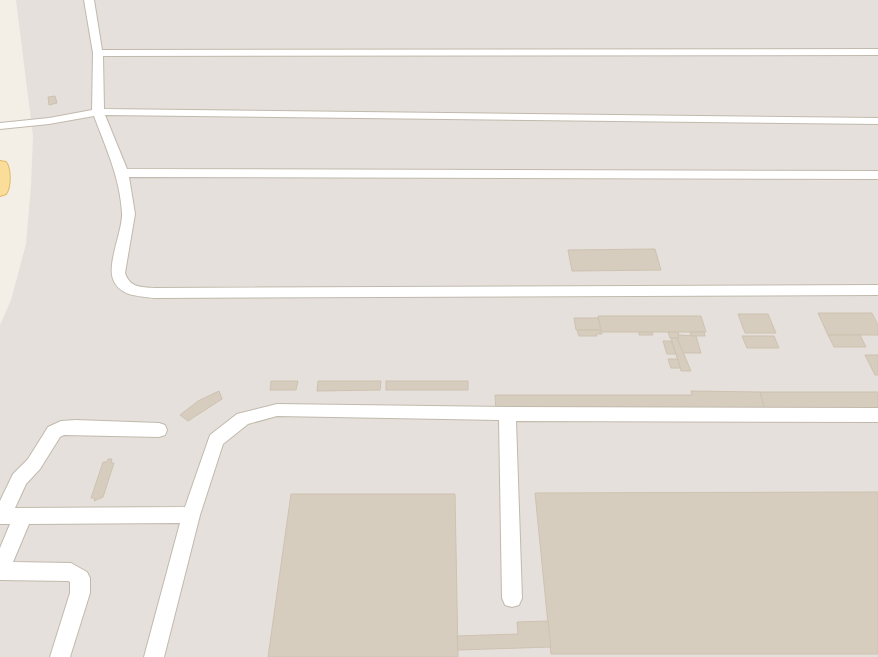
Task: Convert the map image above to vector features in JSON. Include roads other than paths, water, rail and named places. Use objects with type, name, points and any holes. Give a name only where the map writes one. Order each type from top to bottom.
[{"type":"main road","points":[[0,166],[0,190]]},
{"type":"lane","points":[[89,0],[98,53],[98,112],[122,173],[129,214],[118,273],[120,282],[128,290],[162,293],[878,290]]},
{"type":"lane","points":[[98,53],[878,52]]},
{"type":"lane","points":[[0,126],[49,121],[98,112],[878,120]]},
{"type":"lane","points":[[122,173],[878,175]]},
{"type":"lane","points":[[154,657],[191,515],[216,440],[243,419],[277,410],[507,414],[878,415]]},
{"type":"lane","points":[[507,414],[512,598]]},
{"type":"lane","points":[[159,430],[76,427],[62,428],[54,432],[34,464],[19,479],[1,516],[191,515]]},
{"type":"lane","points":[[23,516],[0,571],[71,572],[80,578],[80,593],[60,657]]}]
